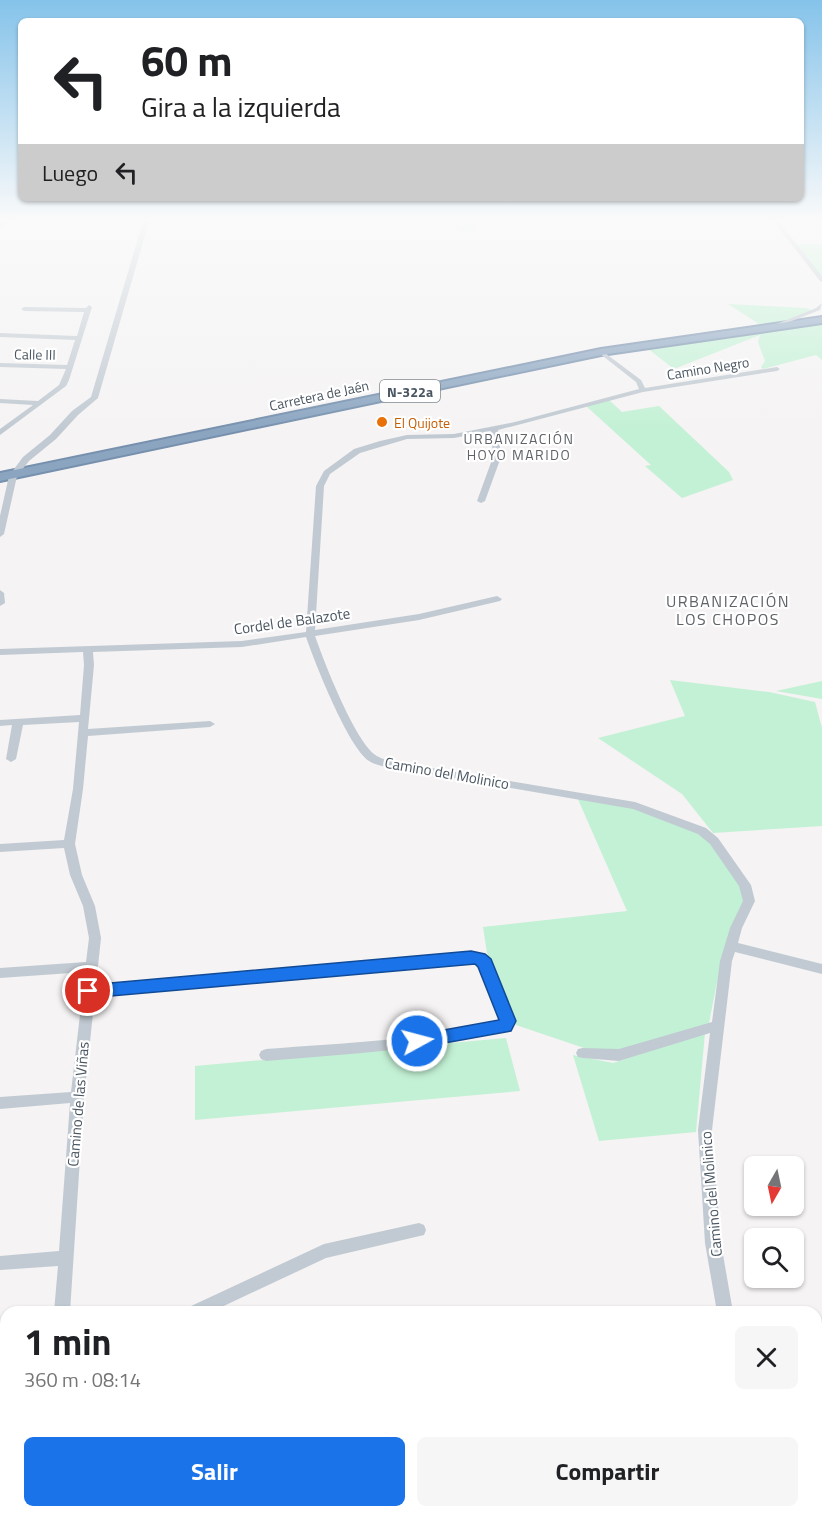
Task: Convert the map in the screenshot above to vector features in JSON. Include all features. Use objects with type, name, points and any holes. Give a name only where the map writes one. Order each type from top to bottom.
[{"type":"highway","name":"Carretera de Jaén","points":[[0,477],[601,352],[822,320]]},
{"type":"street","points":[[0,534],[14,473],[75,413],[94,398],[126,289]]},
{"type":"street","points":[[768,328],[787,323],[822,305]]},
{"type":"street","points":[[0,433],[62,386],[88,309],[24,309]]},
{"type":"street","points":[[0,335],[79,338]]},
{"type":"street","points":[[601,352],[639,381],[643,390]]},
{"type":"street","name":"Calle III","points":[[0,365],[70,367]]},
{"type":"street","name":"Camino Negro","points":[[643,390],[777,369]]},
{"type":"street","name":"Camino del Molinico","points":[[643,390],[494,428],[454,435],[407,437],[383,443],[357,451],[327,473],[320,486],[310,635],[316,656],[362,748],[381,762],[620,802],[702,831],[714,841],[748,893],[747,908],[730,946],[717,1026],[705,1130],[710,1214],[724,1306]]},
{"type":"street","points":[[0,401],[39,403]]},
{"type":"street","points":[[481,501],[497,457],[494,428]]},
{"type":"street","points":[[0,592],[0,603]]},
{"type":"street","name":"Cordel de Balazote","points":[[0,652],[242,644],[419,617],[497,599]]},
{"type":"street","name":"Camino de las Viñas","points":[[62,1306],[77,1097],[95,938],[89,906],[76,874],[69,844],[78,789],[89,666],[88,650]]},
{"type":"street","points":[[0,723],[84,718]]},
{"type":"street","points":[[12,759],[18,722]]},
{"type":"street","points":[[82,732],[210,724]]},
{"type":"street","points":[[0,848],[69,844]]},
{"type":"street","points":[[730,946],[822,969]]},
{"type":"street","points":[[88,991],[471,958],[479,959],[485,964],[508,1021],[506,1026],[491,1030],[439,1039],[266,1055]]},
{"type":"street","points":[[0,973],[90,967]]},
{"type":"street","points":[[583,1053],[620,1055],[717,1026]]},
{"type":"street","points":[[0,1103],[77,1097]]},
{"type":"street","points":[[208,1306],[324,1251],[419,1230]]},
{"type":"street","points":[[0,1263],[66,1258]]},
{"type":"green space","points":[[728,304],[811,310],[781,323],[736,329],[759,324]]},
{"type":"green space","points":[[822,323],[822,360],[816,355],[763,369],[761,367],[765,361],[758,342],[760,335],[674,369],[647,348]]},
{"type":"green space","points":[[609,400],[622,412],[659,406],[729,472],[733,480],[682,498],[645,466],[651,465],[585,405]]},
{"type":"green space","points":[[670,680],[769,692],[815,702],[822,728],[822,826],[713,833],[682,794],[598,738],[685,716]]},
{"type":"green space","points":[[822,681],[822,699],[776,691]]},
{"type":"green space","points":[[577,797],[626,806],[696,832],[711,843],[740,884],[747,899],[721,962],[709,1023],[635,1049],[590,1050],[516,1025],[510,1017],[487,953],[483,927],[627,911]]},
{"type":"green space","points":[[705,1033],[696,1132],[599,1141],[573,1055],[613,1063]]},
{"type":"green space","points":[[506,1038],[520,1091],[195,1120],[195,1066]]},
{"type":"place","name":"El Quijote","points":[[382,422]]},
{"type":"district","name":"URBANIZACIÓN HOYO MARIDO","points":[[519,446]]},
{"type":"district","name":"URBANIZACIÓN LOS CHOPOS","points":[[728,610]]},
{"type":"route","points":[[88,991],[479,959],[489,970],[508,1021],[506,1026],[417,1041]]}]
